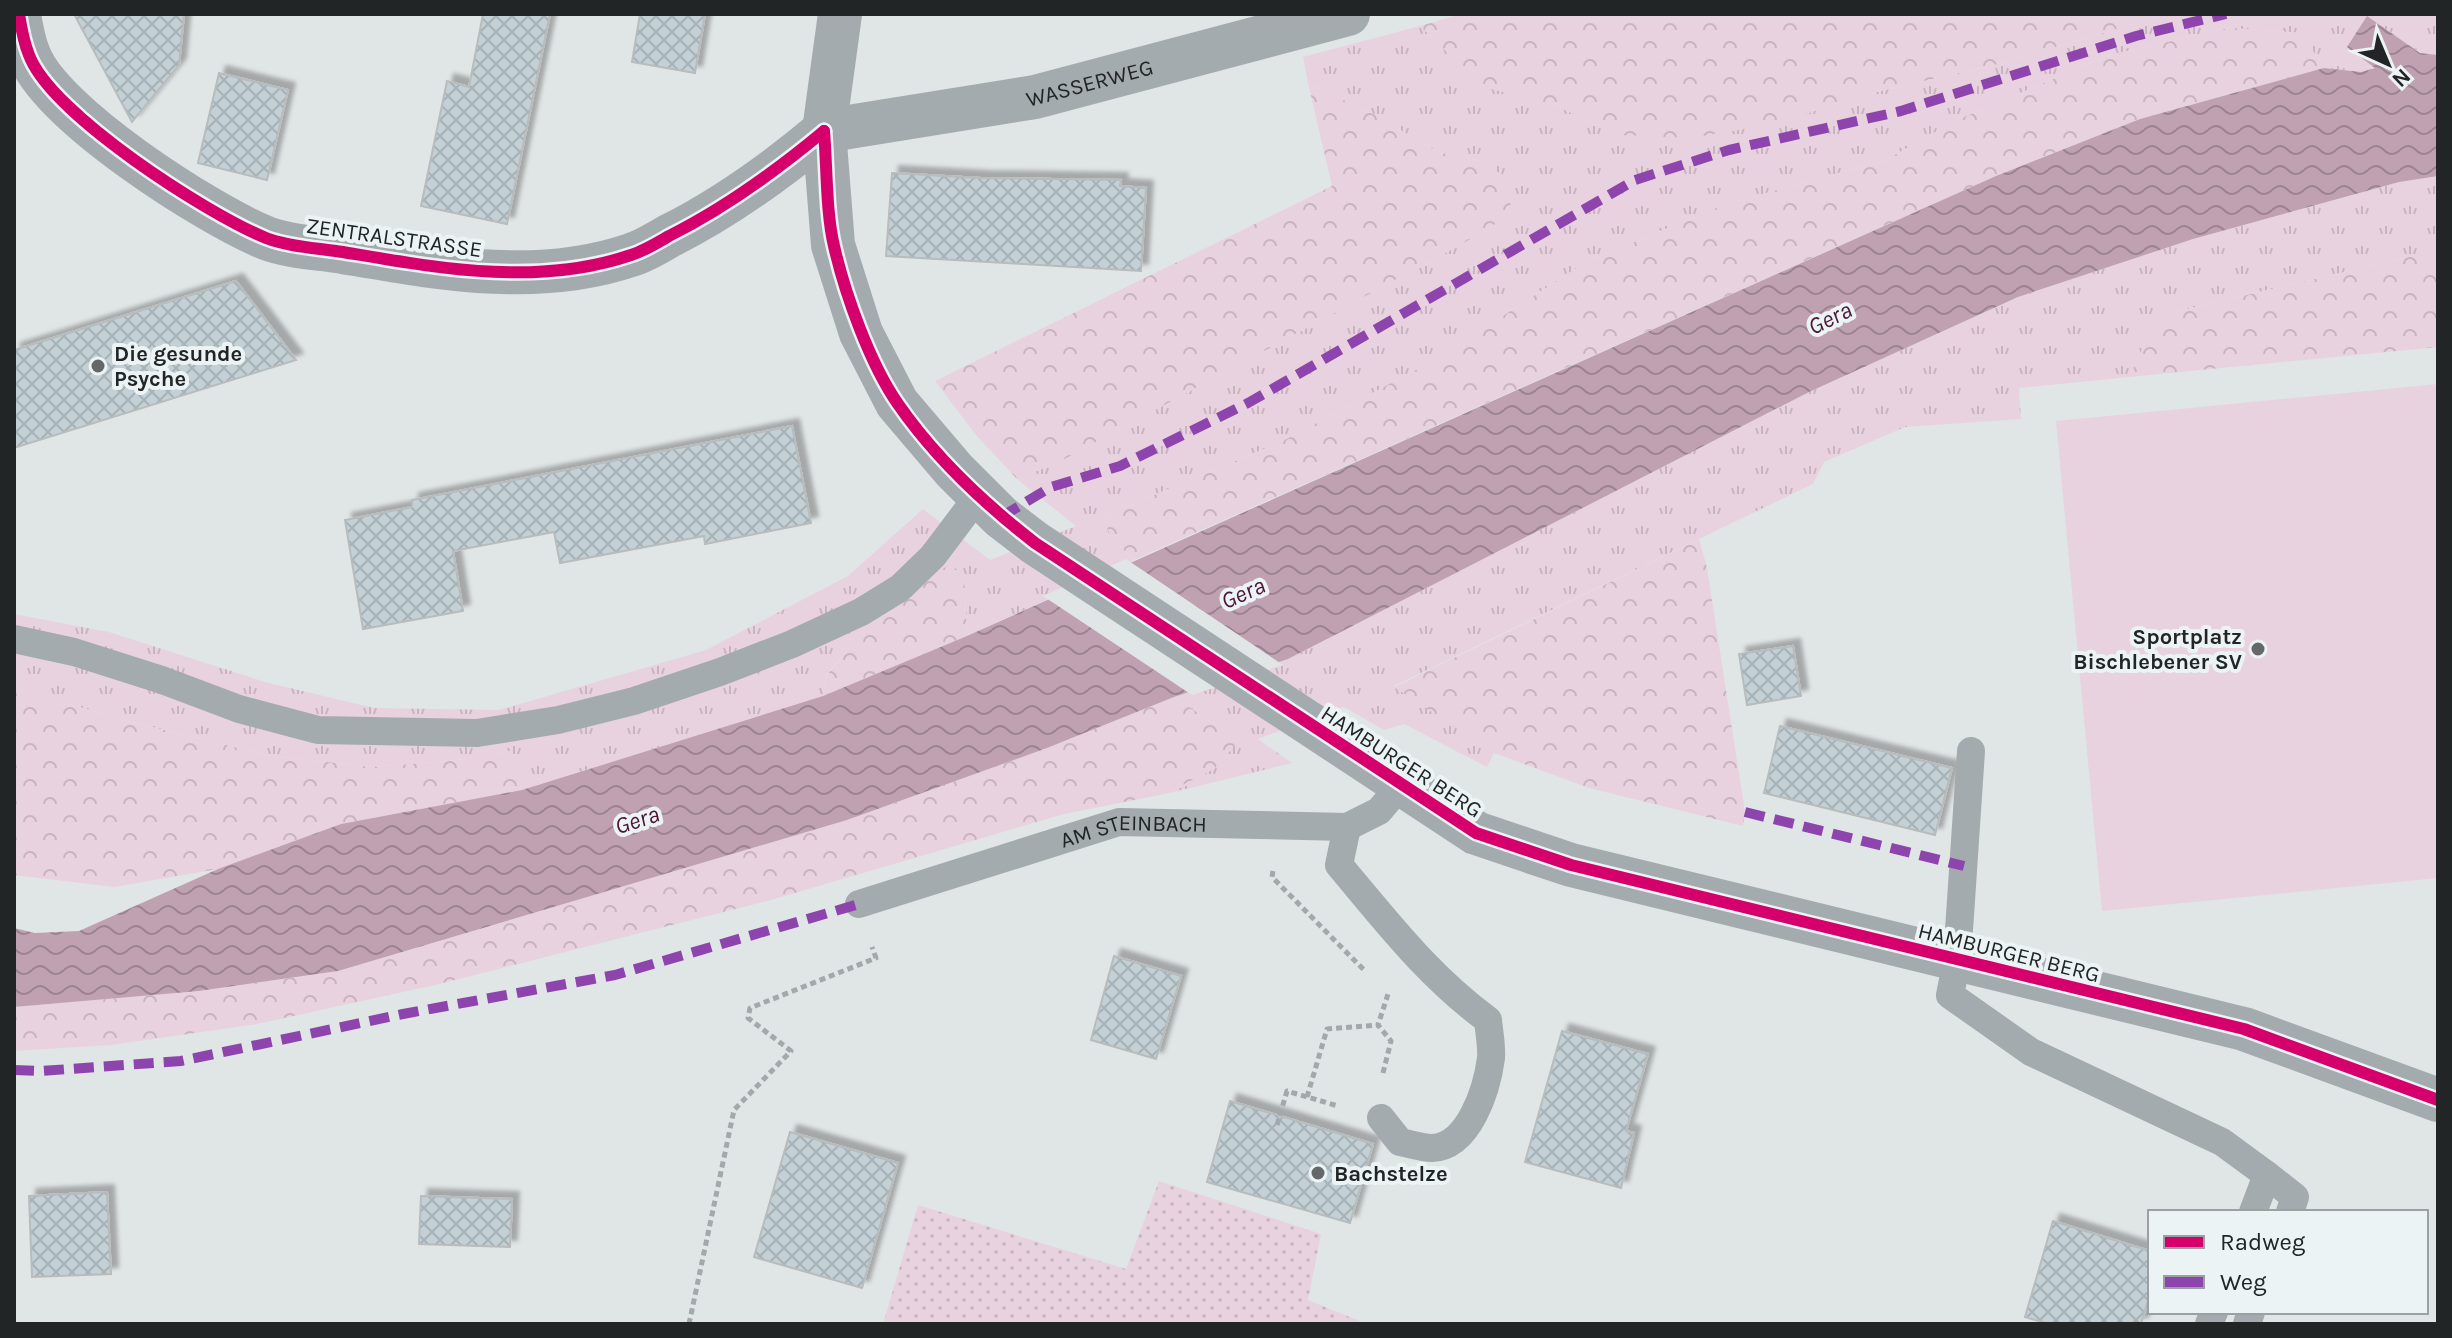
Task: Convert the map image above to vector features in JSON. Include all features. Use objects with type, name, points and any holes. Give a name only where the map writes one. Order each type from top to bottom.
[{"type":"street","name":"ZENTRALSTRASSE","points":[[19,14],[29,57],[53,92],[140,164],[193,199],[269,239],[449,270],[553,273],[632,255],[700,221],[778,169],[824,131]]},
{"type":"street","name":"HAMBURGER BERG","points":[[840,14],[824,131],[833,245],[861,333],[897,403],[979,495],[1035,543],[1476,833],[1571,865],[2244,1029],[2438,1100]]},
{"type":"street","name":"WASSERWEG","points":[[824,131],[1035,97],[1348,14]]},
{"type":"lane","points":[[14,639],[74,652],[239,709],[318,730],[477,733],[558,720],[634,701],[749,661],[861,612],[911,578],[933,556],[979,495]]},
{"type":"lane","points":[[1971,751],[1957,960],[1950,995],[2031,1052],[2222,1142],[2295,1197],[2291,1210]]},
{"type":"lane","name":"AM STEINBACH","points":[[859,904],[1119,822],[1347,827],[1379,811],[1401,785]]},
{"type":"lane","points":[[1347,827],[1339,865],[1429,971],[1488,1020],[1491,1057],[1481,1095],[1471,1122],[1456,1139],[1434,1148],[1400,1142],[1376,1117]]},
{"type":"lane","points":[[2254,1210],[2267,1175]]},
{"type":"path","points":[[1280,826],[1272,877],[1365,972]]},
{"type":"path","points":[[689,1324],[734,1110],[791,1051],[748,1018],[750,1008],[876,958],[859,904]]},
{"type":"path","points":[[1377,983],[1388,994],[1378,1025]]},
{"type":"path","points":[[1277,1125],[1287,1091],[1376,1117],[1391,1041],[1378,1025]]},
{"type":"path","points":[[1307,1097],[1327,1029],[1378,1025]]},
{"type":"green space","points":[[1461,14],[2167,14],[1998,64],[1863,95],[1779,123],[1691,138],[1619,135],[1552,104],[1483,87],[1420,26]]},
{"type":"green space","points":[[2167,14],[2438,14],[2438,55],[2421,53],[2368,17],[2376,67],[2361,72],[2324,68],[2301,33],[2229,28],[2110,55],[1957,120],[1886,160],[1726,204],[1586,262],[1438,358],[1281,442],[1104,516],[1111,538],[1134,560],[967,636],[964,574],[850,647],[827,674],[823,696],[522,790],[511,751],[450,761],[372,767],[272,756],[119,719],[14,687],[14,614],[109,632],[265,682],[374,708],[499,710],[706,650],[848,576],[923,509],[990,560],[1076,526],[1017,479],[1059,462],[1491,228],[1510,209],[1486,162],[1437,152],[1377,116],[1308,83],[1303,57],[1420,26],[1484,87],[1552,104],[1619,135],[1863,95],[1998,64]]},
{"type":"green space","points":[[2229,28],[2301,33],[2324,68],[2140,119],[1996,176],[1134,560],[1111,538],[1104,516],[1281,442],[1438,358],[1586,262],[1726,204],[1886,160],[1957,120],[2110,55]]},
{"type":"green space","points":[[1308,83],[1377,116],[1437,152],[1486,162],[1512,184],[1510,209],[1491,228],[1059,462],[1017,479],[976,435],[935,381],[1332,186]]},
{"type":"green space","points":[[2438,176],[2438,250],[2175,312],[2146,341],[2129,377],[2019,388],[2021,419],[1905,427],[1824,462],[1813,484],[1394,686],[1494,753],[1487,767],[1404,724],[1384,730],[1344,707],[1258,739],[1292,763],[1165,794],[1213,769],[1225,731],[1174,697],[1288,659],[1809,392],[2018,297],[2193,239],[2399,182]]},
{"type":"green space","points":[[2438,250],[2438,347],[2129,377],[2146,341],[2175,312]]},
{"type":"green space","name":"Sportplatz Bischlebener SV","points":[[2438,384],[2438,878],[2102,911],[2056,421]]},
{"type":"green space","points":[[1699,539],[1707,568],[1745,812],[1743,826],[1589,788],[1494,753],[1394,687]]},
{"type":"green space","points":[[949,565],[964,573],[967,636],[823,696],[827,675],[850,647],[850,624]]},
{"type":"green space","points":[[14,687],[119,719],[272,756],[372,767],[450,761],[512,751],[522,790],[341,824],[218,869],[114,887],[14,875]]},
{"type":"green space","points":[[1174,697],[1225,731],[1235,745],[1214,769],[1165,794],[1064,814],[771,900],[435,985],[257,1024],[111,1045],[14,1051],[14,1007],[199,991],[338,971],[847,820],[1047,748]]},
{"type":"green space","points":[[1159,1181],[1321,1234],[1308,1300],[1367,1324],[883,1324],[918,1205],[1126,1269]]},
{"type":"water","name":"Gera","points":[[2367,16],[2420,53],[2438,55],[2438,176],[2399,182],[2193,239],[2018,297],[1809,392],[1288,659],[1174,697],[1047,748],[847,820],[338,971],[199,991],[14,1007],[14,928],[35,933],[79,931],[218,869],[341,824],[522,790],[823,696],[967,636],[1996,176],[2140,119],[2324,68],[2361,72],[2375,68],[2347,47]]},
{"type":"pier","points":[[1126,559],[1283,665],[1192,695],[1043,596]]},
{"type":"building","points":[[74,14],[184,14],[179,65],[132,122]]},
{"type":"building","points":[[483,14],[550,14],[507,224],[421,206],[447,81],[469,87]]},
{"type":"building","points":[[640,14],[705,14],[695,73],[632,62]]},
{"type":"building","points":[[219,73],[288,90],[267,180],[198,163]]},
{"type":"building","points":[[892,173],[1121,180],[1120,186],[1146,188],[1141,271],[886,256]]},
{"type":"building","points":[[236,281],[296,360],[14,448],[14,350]]},
{"type":"building","points":[[792,426],[811,523],[705,544],[704,536],[560,563],[554,532],[453,551],[463,611],[363,629],[345,520],[412,507],[412,500]]},
{"type":"building","points":[[1793,646],[1801,696],[1747,705],[1739,654]]},
{"type":"building","points":[[1780,726],[1952,768],[1935,835],[1764,793]]},
{"type":"building","points":[[1114,956],[1181,976],[1156,1059],[1091,1040]]},
{"type":"building","points":[[1562,1031],[1648,1054],[1626,1131],[1634,1133],[1621,1188],[1525,1162]]},
{"type":"building","points":[[1230,1101],[1373,1144],[1350,1223],[1207,1182]]},
{"type":"building","points":[[790,1132],[898,1163],[862,1288],[754,1257]]},
{"type":"building","points":[[107,1192],[111,1274],[32,1277],[29,1196]]},
{"type":"building","points":[[421,1196],[512,1199],[510,1247],[419,1244]]},
{"type":"building","points":[[2053,1221],[2148,1250],[2148,1301],[2141,1324],[2049,1324],[2025,1317]]},
{"type":"marked path","points":[[1001,517],[1051,487],[1120,466],[1248,403],[1635,180],[1729,150],[1901,111],[2136,36],[2226,14]]},
{"type":"marked path","points":[[1745,812],[1964,866]]},
{"type":"marked path","points":[[14,1070],[41,1071],[181,1061],[403,1014],[615,975],[859,904]]},
{"type":"cycle path","points":[[19,14],[29,55],[43,79],[67,105],[134,160],[207,208],[275,241],[415,264],[487,272],[524,272],[596,265],[631,255],[730,201],[824,131]]},
{"type":"cycle path","points":[[824,131],[831,233],[852,307],[868,349],[888,388],[944,461],[998,513],[1035,543],[1476,833],[1571,865],[2244,1029],[2438,1100]]},
{"type":"place","name":"Die gesunde Psyche","points":[[98,366]]},
{"type":"place","name":"Sportplatz Bischlebener SV","points":[[2258,649]]},
{"type":"place","name":"Bachstelze","points":[[1318,1173]]}]
